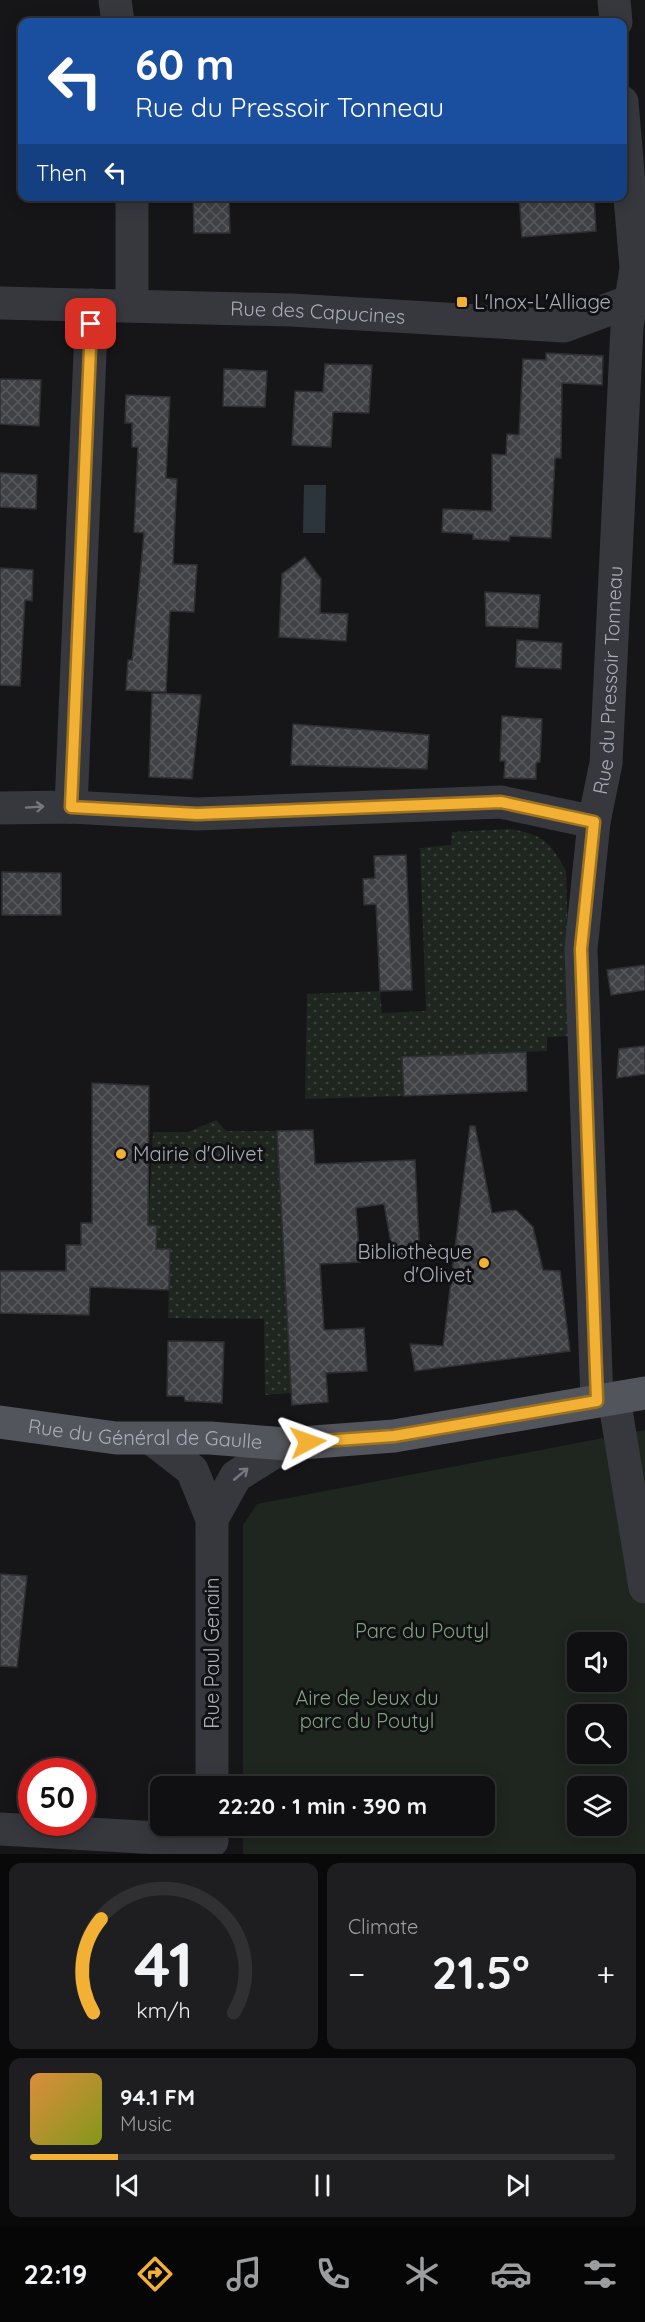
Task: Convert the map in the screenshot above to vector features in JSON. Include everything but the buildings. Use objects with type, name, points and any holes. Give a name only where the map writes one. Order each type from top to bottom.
[{"type":"main road","name":"Rue du Général de Gaulle","points":[[0,1422],[116,1438],[210,1438],[287,1444],[394,1436],[618,1398]]},
{"type":"street","points":[[115,0],[117,18]]},
{"type":"street","points":[[614,0],[616,18]]},
{"type":"street","name":"Rue du Pressoir Tonneau","points":[[627,161],[638,300],[627,327],[606,763],[594,822],[581,949],[618,1398],[645,1587]]},
{"type":"street","points":[[132,201],[132,305]]},
{"type":"street","name":"Rue des Capucines","points":[[0,303],[291,310],[564,326],[638,300]]},
{"type":"street","points":[[71,807],[92,305]]},
{"type":"street","points":[[0,808],[71,807],[197,814],[501,802],[594,822]]},
{"type":"street","name":"Rue Paul Genain","points":[[152,1439],[192,1470],[212,1519],[212,1776]]},
{"type":"street","name":"Rue Paul Genain","points":[[212,1519],[236,1476],[287,1444]]},
{"type":"street","points":[[0,1829],[212,1840]]},
{"type":"green space","points":[[512,829],[532,834],[545,842],[551,847],[566,871],[571,1036],[547,1037],[547,1051],[402,1057],[404,1096],[305,1099],[307,994],[380,991],[382,1013],[426,1011],[420,848],[451,845],[452,832]]},
{"type":"green space","points":[[216,1120],[226,1131],[277,1131],[292,1393],[265,1395],[264,1319],[168,1318],[170,1249],[156,1249],[157,1226],[148,1225],[153,1132],[188,1132]]},
{"type":"green space","name":"Parc du Poutyl","points":[[645,1430],[645,1854],[243,1854],[243,1836],[495,1836],[495,1776],[243,1776],[243,1525],[257,1504]]},
{"type":"shaded area","points":[[304,485],[326,485],[325,533],[303,533]]},
{"type":"place","name":"L'Inox-L'Alliage","points":[[462,302]]},
{"type":"place","name":"Mairie d'Olivet","points":[[121,1154]]},
{"type":"place","name":"Bibliothèque d'Olivet","points":[[484,1263]]},
{"type":"route","points":[[91,324],[71,807],[197,814],[501,802],[594,822],[581,949],[597,1401],[394,1436],[308,1442]]},
{"type":"park label","name":"Aire de Jeux du parc du Poutyl","points":[[367,1710]]}]
